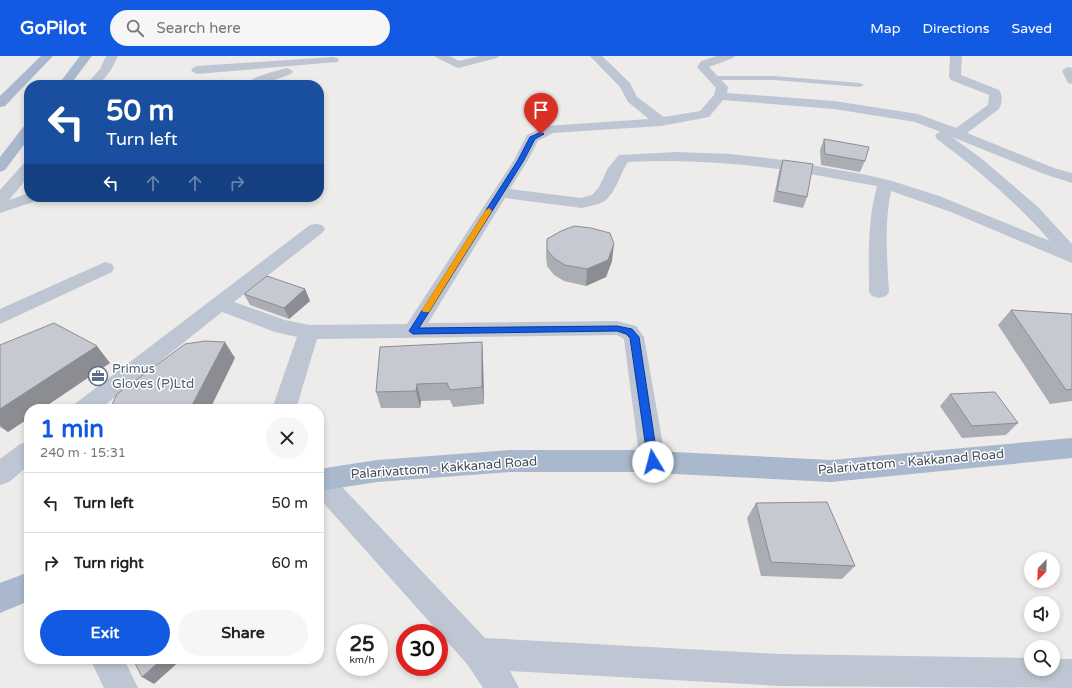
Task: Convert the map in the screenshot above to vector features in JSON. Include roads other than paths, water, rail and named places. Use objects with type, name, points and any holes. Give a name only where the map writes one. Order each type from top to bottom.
[{"type":"main road","points":[[0,102],[47,56]]},
{"type":"main road","points":[[68,80],[86,56]]},
{"type":"main road","points":[[0,166],[24,135]]},
{"type":"main road","name":"Palarivattom - Kakkanad Road","points":[[324,479],[377,471],[510,461],[653,462],[831,471],[1072,448]]},
{"type":"main road","points":[[0,598],[24,588]]},
{"type":"street","points":[[96,80],[105,70],[112,56]]},
{"type":"street","points":[[442,56],[458,65],[493,56]]},
{"type":"street","points":[[596,56],[626,86],[632,99],[661,122]]},
{"type":"street","points":[[413,331],[500,193],[532,138],[550,129],[661,122],[704,114],[720,96],[722,87],[702,68],[705,63],[729,56]]},
{"type":"street","points":[[956,56],[955,77],[995,93],[994,106],[957,134]]},
{"type":"street","points":[[262,80],[287,72],[348,57]]},
{"type":"street","points":[[195,72],[333,60]]},
{"type":"street","points":[[720,96],[834,105],[918,118],[1049,171],[1072,178]]},
{"type":"street","points":[[898,106],[918,118],[977,162],[1032,210],[1072,256]]},
{"type":"street","points":[[500,193],[582,203],[598,198],[606,189],[616,168],[624,158],[650,156],[727,157],[805,168],[885,184],[967,212],[1072,256]]},
{"type":"street","points":[[0,200],[24,172]]},
{"type":"street","points":[[879,292],[877,236],[879,210],[885,184]]},
{"type":"street","points":[[0,208],[24,200]]},
{"type":"street","points":[[90,404],[316,229]]},
{"type":"street","points":[[0,317],[105,268]]},
{"type":"street","points":[[219,304],[282,327],[309,332],[617,328],[629,331],[634,337],[653,462]]},
{"type":"street","points":[[286,404],[309,332]]},
{"type":"street","points":[[0,474],[24,455]]},
{"type":"street","points":[[324,485],[478,653],[503,688]]},
{"type":"street","points":[[478,653],[789,679],[1072,675]]},
{"type":"street","points":[[109,664],[122,688]]},
{"type":"lane","points":[[713,78],[774,78],[860,85]]},
{"type":"place","name":"Primus Gloves (P)Ltd","points":[[98,376]]}]
